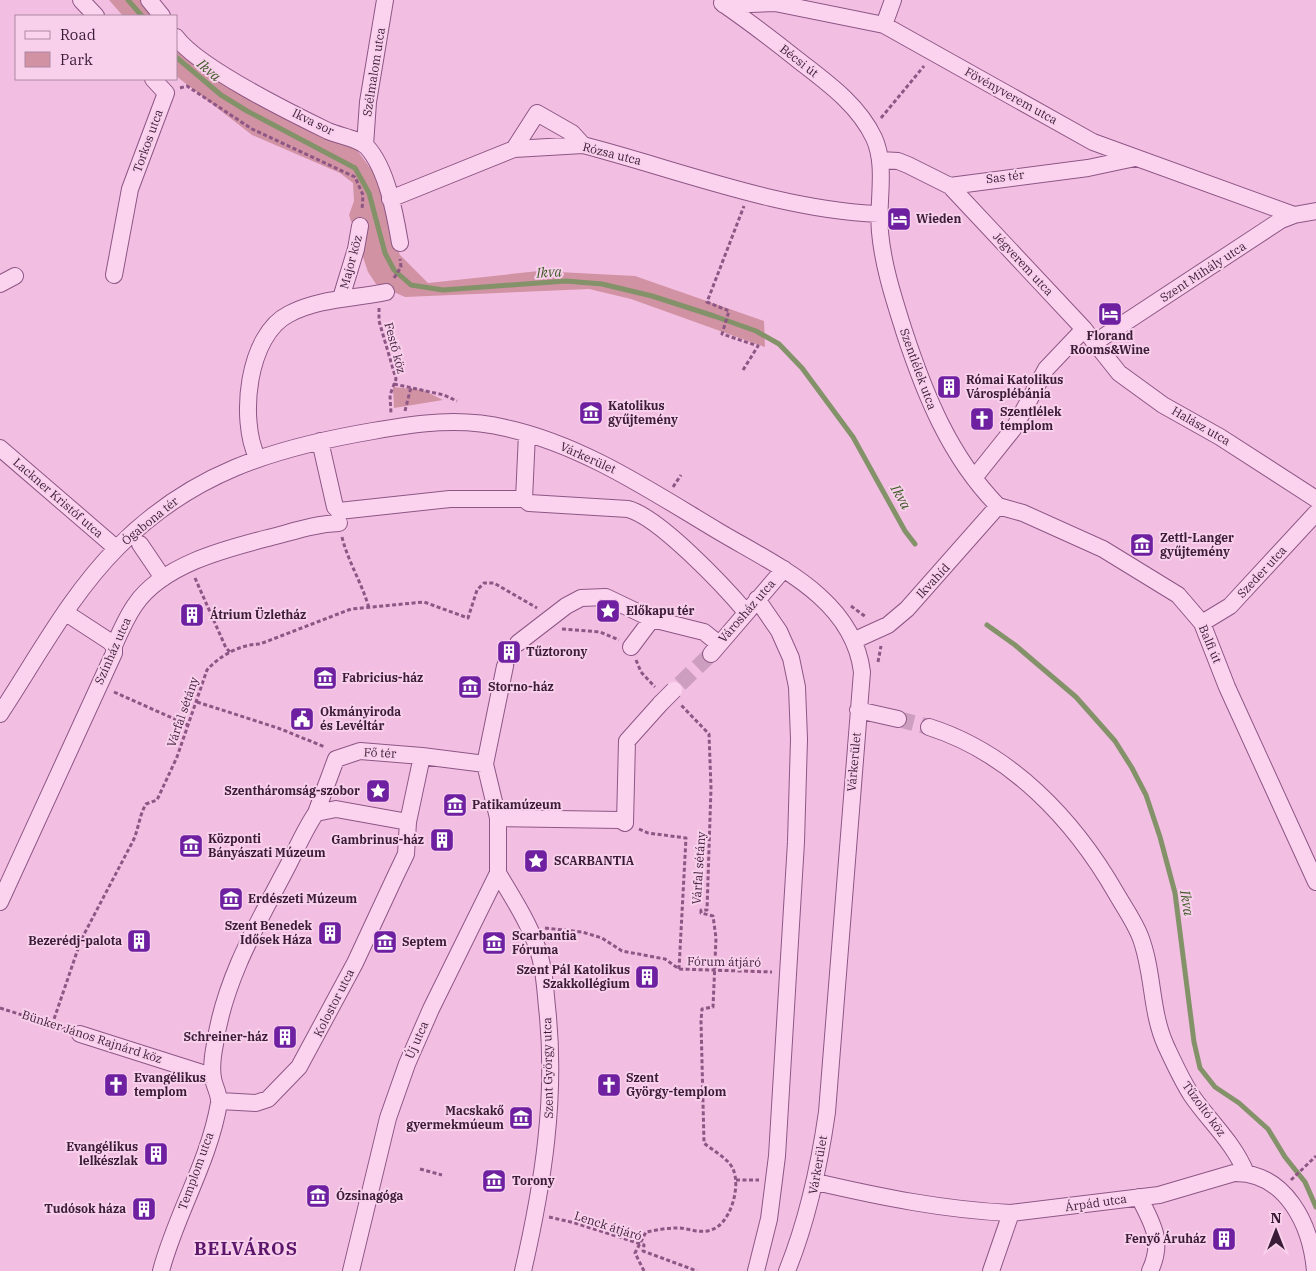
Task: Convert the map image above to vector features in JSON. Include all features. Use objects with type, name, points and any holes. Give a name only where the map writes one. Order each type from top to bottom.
[{"type":"street","points":[[81,0],[95,15]]},
{"type":"street","points":[[150,0],[161,15]]},
{"type":"street","name":"Szélmalom utca","points":[[365,145],[368,102],[385,0]]},
{"type":"street","points":[[884,25],[893,0]]},
{"type":"street","name":"Fövényverem utca","points":[[720,2],[775,3],[884,25],[1093,142],[1294,215]]},
{"type":"street","name":"Bécsi út","points":[[720,2],[755,26],[843,96],[871,134],[880,160]]},
{"type":"street","points":[[755,26],[750,16],[750,10],[764,3]]},
{"type":"street","name":"Ikva sor","points":[[178,39],[210,65],[235,81],[330,132],[365,145]]},
{"type":"street","points":[[154,80],[166,93]]},
{"type":"street","name":"Torkos utca","points":[[114,275],[130,189],[166,93]]},
{"type":"street","points":[[514,149],[537,113],[566,129],[583,145]]},
{"type":"street","points":[[1088,168],[1098,164],[1102,159],[1101,152],[1093,142]]},
{"type":"street","points":[[365,145],[385,180],[400,243]]},
{"type":"street","name":"Rózsa utca","points":[[390,198],[514,149],[583,145],[749,192],[808,205],[879,214]]},
{"type":"street","name":"Sas tér","points":[[950,186],[1088,168],[1135,158]]},
{"type":"street","points":[[879,214],[880,160],[903,163],[950,186]]},
{"type":"street","name":"Jégverem utca","points":[[950,186],[1084,329],[1094,344]]},
{"type":"street","name":"Szent Mihály utca","points":[[1094,344],[1282,220],[1294,215],[1316,211]]},
{"type":"street","name":"Szentlélek utca","points":[[879,214],[888,275],[911,352],[938,422],[974,478],[998,506]]},
{"type":"street","name":"Major köz","points":[[341,298],[356,249],[360,226]]},
{"type":"street","points":[[0,284],[15,276]]},
{"type":"street","name":"Major köz","points":[[258,457],[254,449],[248,411],[249,379],[264,340],[287,315],[328,299],[361,298],[386,292]]},
{"type":"street","points":[[974,478],[1014,428],[1046,370],[1084,329]]},
{"type":"street","name":"Halász utca","points":[[1094,344],[1119,373],[1138,388],[1316,499]]},
{"type":"street","name":"Várkerület","points":[[258,457],[320,440],[414,424],[467,422],[508,428],[573,450],[620,472],[784,569],[826,602],[845,623],[854,640],[862,672],[827,1112],[816,1182],[808,1214],[787,1271]]},
{"type":"street","points":[[524,499],[527,434]]},
{"type":"street","points":[[320,440],[335,507],[339,511],[450,499],[524,499],[529,503],[628,509],[641,514],[654,523],[710,572],[746,612]]},
{"type":"street","name":"Lackner Kristóf utca","points":[[0,448],[116,548]]},
{"type":"street","name":"Ógabona tér","points":[[0,714],[66,613],[116,548],[160,510],[188,490],[258,457]]},
{"type":"street","name":"Ikvahíd","points":[[854,640],[888,624],[907,609],[952,561],[998,506]]},
{"type":"street","name":"Balfi út","points":[[998,506],[1023,513],[1103,549],[1178,594],[1202,623],[1237,710],[1316,882]]},
{"type":"street","name":"Szeder utca","points":[[1202,623],[1230,606],[1316,513]]},
{"type":"street","name":"Színház utca","points":[[0,902],[114,653],[114,646],[136,604],[163,578],[188,564],[229,547],[320,524],[339,523]]},
{"type":"street","name":"Ógabona tér","points":[[140,544],[163,578]]},
{"type":"street","name":"Városház utca","points":[[652,619],[704,632],[715,649],[784,569]]},
{"type":"street","points":[[518,644],[550,616],[581,598],[606,597],[652,619],[631,647]]},
{"type":"street","points":[[756,1271],[769,1219],[777,1156],[796,842],[800,739],[797,686],[791,658],[779,631],[757,599]]},
{"type":"street","points":[[66,613],[114,646]]},
{"type":"street","points":[[504,666],[485,764],[498,818],[620,820],[625,823],[628,741],[670,694]]},
{"type":"street","points":[[858,710],[898,719]]},
{"type":"street","name":"Tűzoltó köz","points":[[929,727],[951,734],[976,747],[1014,772],[1041,796],[1082,840],[1102,869],[1140,936],[1148,964],[1157,1025],[1164,1043],[1192,1095],[1237,1154],[1246,1173]]},
{"type":"street","name":"Fő tér","points":[[313,817],[336,759],[360,751],[485,764]]},
{"type":"street","points":[[220,1101],[212,1076],[215,1042],[230,983],[244,948],[313,817],[336,809],[408,822],[422,756]]},
{"type":"street","name":"Új utca","points":[[351,1271],[388,1118],[406,1064],[498,873],[498,818]]},
{"type":"street","name":"Kolostor utca","points":[[220,1101],[256,1103],[268,1099],[300,1067],[354,963],[406,854],[408,822]]},
{"type":"street","name":"Szent György utca","points":[[498,873],[538,948],[545,984],[550,1035],[549,1132],[536,1215],[523,1271]]},
{"type":"street","name":"Bünker János Rajnárd köz","points":[[80,1034],[212,1076]]},
{"type":"street","name":"Templom utca","points":[[161,1271],[168,1244],[203,1161],[220,1101]]},
{"type":"street","name":"Árpád utca","points":[[816,1182],[929,1206],[987,1213],[1011,1213],[1159,1195],[1234,1173],[1246,1173]]},
{"type":"street","points":[[1246,1173],[1268,1181],[1297,1210],[1307,1230],[1315,1271]]},
{"type":"street","points":[[1140,1197],[1156,1232],[1157,1255],[1150,1271]]},
{"type":"street","points":[[991,1271],[1011,1213]]},
{"type":"path","points":[[881,118],[934,53]]},
{"type":"path","points":[[166,93],[187,86],[252,130],[355,177],[363,195],[360,226]]},
{"type":"path","points":[[744,370],[758,346],[722,334],[728,311],[707,302],[749,192]]},
{"type":"path","name":"Festő köz","points":[[386,292],[378,310],[379,321],[396,379],[390,395],[391,409],[387,428]]},
{"type":"path","points":[[394,384],[444,395],[457,402]]},
{"type":"path","points":[[405,412],[411,387]]},
{"type":"path","points":[[339,523],[348,558],[369,608]]},
{"type":"path","points":[[188,564],[226,648],[231,652]]},
{"type":"path","name":"Várfal sétány","points":[[52,1025],[81,940],[133,841],[140,815],[146,804],[158,800],[197,702],[207,670],[214,662],[250,644],[260,644],[351,609],[424,602],[468,618],[477,590],[484,583],[494,583],[539,609]]},
{"type":"path","points":[[560,629],[600,632],[631,647]]},
{"type":"path","name":"Várfal sétány","points":[[631,647],[641,672],[670,694],[709,734],[711,788],[709,884],[707,910],[701,910],[701,913],[713,916],[716,938],[713,1007],[702,1010],[701,1021],[704,1143],[729,1163],[736,1180]]},
{"type":"path","points":[[107,689],[188,725]]},
{"type":"path","points":[[197,702],[278,728],[325,747]]},
{"type":"path","points":[[648,833],[686,838],[680,969]]},
{"type":"path","name":"Fórum átjáró","points":[[530,931],[542,927],[582,932],[602,938],[630,954],[664,959],[680,969],[777,972]]},
{"type":"path","name":"Bünker János Rajnárd köz","points":[[0,1008],[80,1034]]},
{"type":"path","points":[[1287,1185],[1316,1156]]},
{"type":"path","points":[[420,1169],[442,1175]]},
{"type":"path","points":[[644,1271],[635,1253],[646,1232],[678,1228],[698,1232],[713,1230],[723,1223],[728,1214],[736,1180],[754,1179]]},
{"type":"path","name":"Lenck átjáró","points":[[536,1215],[575,1223],[644,1245],[643,1251],[697,1271]]},
{"type":"green space","points":[[109,0],[141,0],[152,15],[122,15]]},
{"type":"green space","points":[[178,48],[356,149],[381,182],[387,221],[400,255],[428,283],[539,271],[635,276],[764,321],[765,347],[631,299],[589,289],[405,297],[376,284],[368,272],[349,215],[354,201],[353,183],[340,173],[252,135],[178,78]]},
{"type":"green space","points":[[393,387],[423,390],[443,400],[394,408]]},
{"type":"waterway","name":"Ikva","points":[[128,0],[141,15]]},
{"type":"waterway","name":"Ikva","points":[[178,59],[221,95],[247,111],[355,168],[369,193],[385,253],[394,270],[411,285],[443,290],[566,281],[602,284],[652,296],[714,316],[756,331],[779,344],[802,368],[853,437],[905,531],[915,544]]},
{"type":"waterway","name":"Ikva","points":[[987,625],[1015,645],[1076,697],[1115,741],[1132,768],[1146,795],[1160,837],[1175,893],[1194,1042],[1200,1068],[1215,1087],[1239,1103],[1268,1129],[1285,1157],[1305,1182],[1316,1207]]},
{"type":"tunnel","points":[[505,666],[518,643]]},
{"type":"tunnel","points":[[680,684],[711,654]]},
{"type":"tunnel","points":[[898,719],[929,727]]},
{"type":"place","name":"Wieden","points":[[899,219]]},
{"type":"place","name":"Florand Rooms&Wine","points":[[1110,314]]},
{"type":"place","name":"Római Katolikus Városplébánia","points":[[949,387]]},
{"type":"place","name":"Katolikus gyűjtemény","points":[[591,413]]},
{"type":"place","name":"Szentlélek templom","points":[[982,419]]},
{"type":"place","name":"Zettl-Langer gyűjtemény","points":[[1142,545]]},
{"type":"place","name":"Előkapu tér","points":[[608,611]]},
{"type":"place","name":"Átrium Üzletház","points":[[192,615]]},
{"type":"place","name":"Tűztorony","points":[[509,652]]},
{"type":"place","name":"Fabricius-ház","points":[[325,678]]},
{"type":"place","name":"Storno-ház","points":[[470,687]]},
{"type":"place","name":"Okmányiroda és Levéltár","points":[[302,719]]},
{"type":"place","name":"Szentháromság-szobor","points":[[378,791]]},
{"type":"place","name":"Patikamúzeum","points":[[455,805]]},
{"type":"place","name":"Gambrinus-ház","points":[[442,840]]},
{"type":"place","name":"Központi Bányászati Múzeum","points":[[191,846]]},
{"type":"place","name":"SCARBANTIA","points":[[536,861]]},
{"type":"place","name":"Erdészeti Múzeum","points":[[231,899]]},
{"type":"place","name":"Szent Benedek Idősek Háza","points":[[330,933]]},
{"type":"place","name":"Bezerédj-palota","points":[[139,941]]},
{"type":"place","name":"Septem","points":[[385,942]]},
{"type":"place","name":"Scarbantia Fóruma","points":[[494,943]]},
{"type":"place","name":"Szent Pál Katolikus Szakkollégium","points":[[647,977]]},
{"type":"place","name":"Schreiner-ház","points":[[285,1037]]},
{"type":"place","name":"Evangélikus templom","points":[[116,1085]]},
{"type":"place","name":"Szent György-templom","points":[[609,1085]]},
{"type":"place","name":"Macskakő gyermekmúeum","points":[[521,1118]]},
{"type":"place","name":"Evangélikus lelkészlak","points":[[156,1154]]},
{"type":"place","name":"Torony","points":[[494,1181]]},
{"type":"place","name":"Ózsinagóga","points":[[318,1196]]},
{"type":"place","name":"Tudósok háza","points":[[144,1209]]},
{"type":"place","name":"Fenyő Áruház","points":[[1224,1239]]},
{"type":"district","name":"BELVÁROS","points":[[246,1249]]}]
